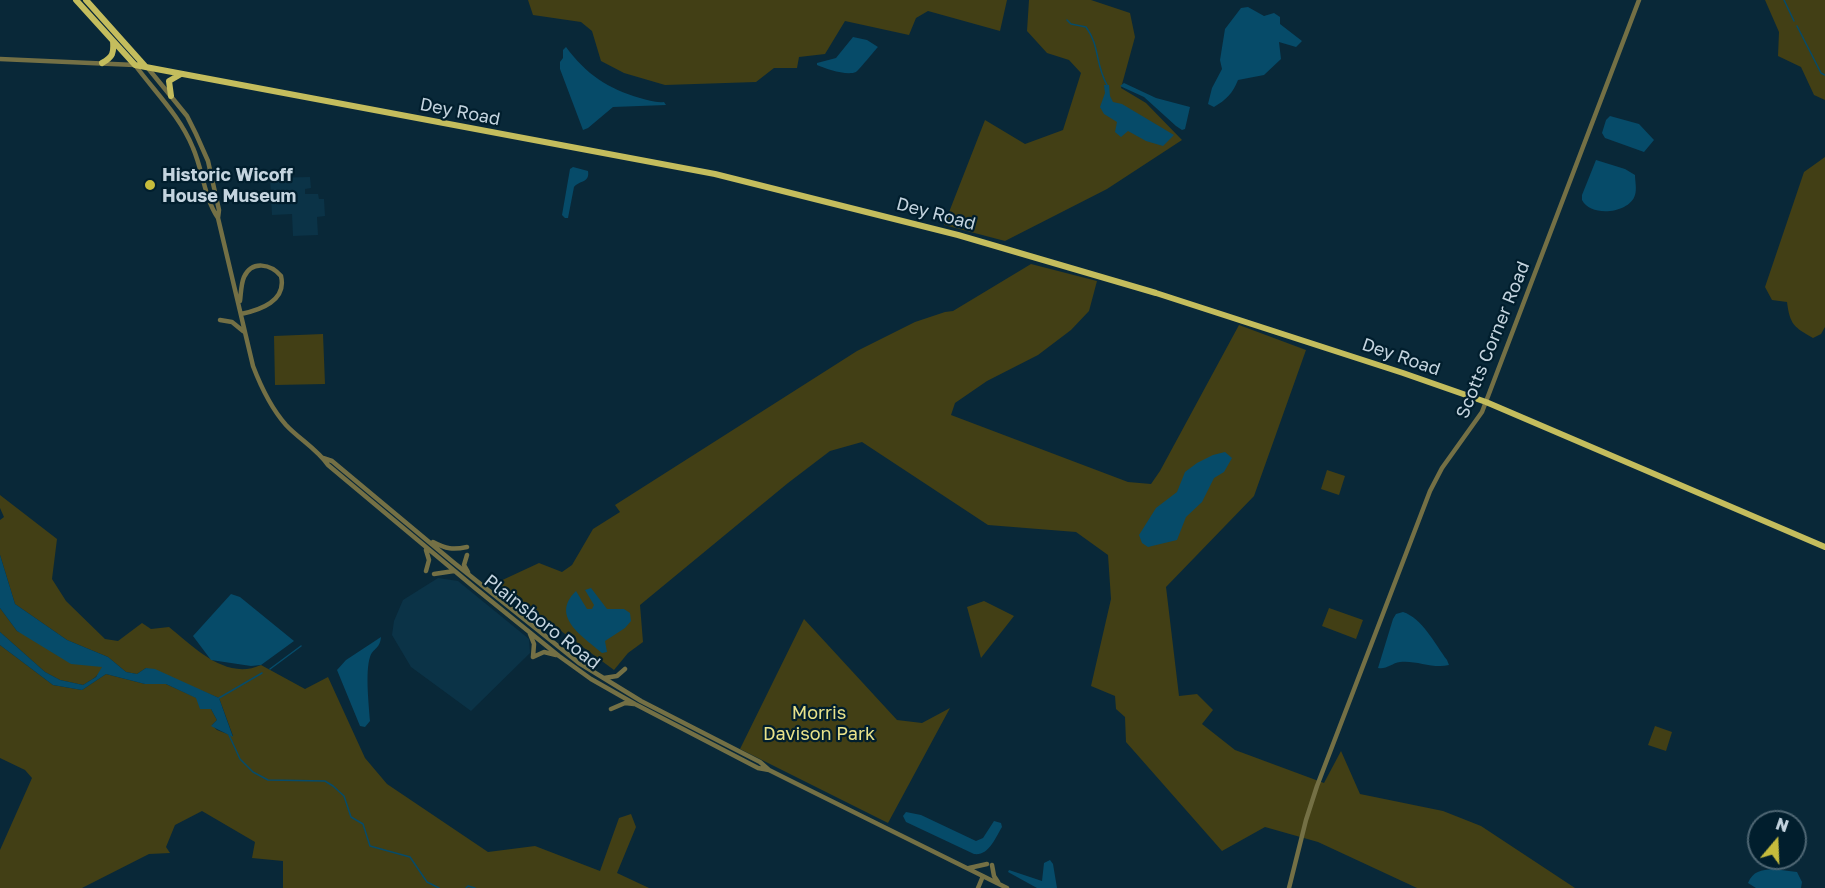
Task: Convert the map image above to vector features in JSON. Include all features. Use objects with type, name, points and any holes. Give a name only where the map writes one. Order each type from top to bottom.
[{"type":"main road","points":[[76,0],[135,65]]},
{"type":"main road","points":[[86,0],[146,67]]},
{"type":"main road","points":[[102,63],[114,53],[113,41]]},
{"type":"main road","name":"Dey Road","points":[[135,65],[715,174],[958,235],[1146,289],[1486,402],[1825,547]]},
{"type":"main road","points":[[171,96],[169,81],[182,73]]},
{"type":"street","name":"Scotts Corner Road","points":[[1289,888],[1317,786],[1430,491],[1442,468],[1472,428],[1486,402],[1639,0]]},
{"type":"street","name":"Dey Road","points":[[0,59],[135,65]]},
{"type":"street","points":[[135,65],[173,112],[189,138],[212,210],[218,218]]},
{"type":"street","points":[[146,67],[187,116],[207,161],[219,210],[218,218]]},
{"type":"street","name":"Plainsboro Road","points":[[218,218],[253,366],[271,403],[285,424],[328,465],[420,543],[559,656],[635,704],[758,768],[769,770]]},
{"type":"street","points":[[239,307],[242,284],[251,269],[263,266],[279,273],[282,285],[275,299],[263,307],[241,314]]},
{"type":"street","points":[[220,320],[232,322],[244,332]]},
{"type":"street","name":"Plainsboro Road","points":[[323,458],[332,461],[579,663],[602,678],[760,762],[769,770],[1007,888]]},
{"type":"street","points":[[422,535],[445,549],[455,550],[467,547]]},
{"type":"street","points":[[420,543],[427,550],[429,558],[426,571]]},
{"type":"street","points":[[467,555],[464,565],[471,576]]},
{"type":"street","points":[[434,574],[454,571]]},
{"type":"street","points":[[524,628],[533,640],[533,657],[546,652],[559,656]]},
{"type":"street","points":[[602,678],[609,679],[617,676],[625,669]]},
{"type":"street","points":[[611,709],[625,703],[635,704]]},
{"type":"street","points":[[965,867],[972,868],[990,864],[1000,884]]},
{"type":"street","points":[[978,888],[983,876]]},
{"type":"shaded area","points":[[1248,7],[1264,16],[1274,13],[1280,17],[1280,24],[1302,41],[1296,47],[1279,42],[1281,59],[1264,75],[1238,80],[1229,96],[1214,107],[1208,104],[1212,88],[1222,69],[1220,60],[1225,29],[1241,8]]},
{"type":"shaded area","points":[[853,37],[867,40],[878,47],[856,72],[842,73],[817,65],[817,63],[836,58]]},
{"type":"shaded area","points":[[566,47],[590,73],[608,85],[640,98],[664,102],[666,105],[613,107],[583,130],[560,69],[563,50]]},
{"type":"shaded area","points":[[1124,83],[1156,98],[1190,107],[1185,129],[1182,130],[1176,126],[1144,97],[1120,86]]},
{"type":"shaded area","points":[[1104,85],[1109,85],[1113,102],[1122,104],[1174,135],[1163,146],[1146,141],[1128,131],[1121,137],[1115,132],[1117,122],[1104,114],[1100,107],[1105,93]]},
{"type":"shaded area","points":[[1610,116],[1639,124],[1654,140],[1644,152],[1605,138],[1602,133],[1606,120]]},
{"type":"shaded area","points":[[1596,160],[1625,169],[1635,175],[1635,195],[1626,206],[1601,211],[1587,206],[1582,200]]},
{"type":"shaded area","points":[[573,167],[588,171],[588,178],[574,187],[568,218],[565,218],[562,215],[570,169]]},
{"type":"shaded area","points":[[310,177],[311,188],[305,189],[305,194],[318,194],[319,199],[324,199],[325,216],[317,217],[318,235],[293,236],[292,214],[272,215],[270,178]]},
{"type":"shaded area","points":[[1225,452],[1232,458],[1224,472],[1214,478],[1202,502],[1186,517],[1177,540],[1148,547],[1142,543],[1139,535],[1156,508],[1177,492],[1185,472],[1213,455]]},
{"type":"shaded area","points":[[0,555],[15,604],[67,640],[108,657],[126,672],[137,674],[146,668],[155,669],[219,698],[233,737],[211,726],[217,720],[211,709],[200,709],[196,698],[166,684],[145,684],[106,674],[82,690],[53,685],[0,645],[0,632],[45,672],[60,680],[83,685],[96,677],[102,667],[71,664],[17,631],[0,608]]},
{"type":"shaded area","points":[[438,578],[458,581],[529,639],[530,653],[471,711],[411,667],[392,635],[394,621],[403,600]]},
{"type":"shaded area","points":[[591,588],[607,609],[624,609],[630,613],[631,621],[625,628],[605,641],[607,652],[602,653],[587,640],[572,626],[568,618],[566,609],[576,591],[587,609],[592,609],[594,605],[585,590]]},
{"type":"shaded area","points":[[231,594],[240,597],[294,641],[261,665],[251,666],[211,660],[193,636]]},
{"type":"shaded area","points":[[1403,612],[1422,626],[1449,665],[1437,666],[1406,662],[1378,668],[1393,619],[1396,614]]},
{"type":"shaded area","points":[[381,637],[379,644],[371,654],[369,663],[370,721],[365,727],[360,726],[337,670],[346,660]]},
{"type":"shaded area","points":[[906,812],[921,815],[976,841],[983,838],[994,821],[1001,823],[1002,827],[988,849],[974,854],[906,822],[903,816]]},
{"type":"shaded area","points":[[1050,860],[1053,864],[1057,888],[1037,888],[1008,872],[1009,870],[1042,881],[1044,863]]},
{"type":"shaded area","points":[[1781,870],[1797,872],[1802,882],[1801,888],[1756,888],[1748,883],[1758,872]]},
{"type":"green space","points":[[528,0],[1007,0],[1000,31],[928,11],[916,18],[909,35],[845,21],[825,54],[799,57],[797,68],[774,68],[756,82],[665,85],[624,73],[601,61],[592,31],[581,22],[533,15]]},
{"type":"green space","points":[[1029,0],[1091,0],[1130,13],[1135,37],[1121,88],[1146,103],[1182,140],[1107,189],[1005,241],[944,225],[985,120],[1025,144],[1063,130],[1081,73],[1069,60],[1047,53],[1027,31]]},
{"type":"green space","points":[[1765,0],[1825,0],[1825,100],[1814,95],[1801,67],[1778,56],[1779,32]]},
{"type":"green space","points":[[1825,157],[1825,327],[1821,334],[1813,338],[1794,324],[1787,302],[1772,300],[1765,287],[1804,172]]},
{"type":"green space","points":[[1031,264],[1097,281],[1089,311],[1071,330],[1038,355],[987,381],[955,403],[951,415],[1128,482],[1151,484],[1239,325],[1306,350],[1254,496],[1166,587],[1179,696],[1197,694],[1213,710],[1202,724],[1235,750],[1324,783],[1341,751],[1360,794],[1443,811],[1481,826],[1575,888],[1417,888],[1318,842],[1265,827],[1222,851],[1126,742],[1125,717],[1116,709],[1115,696],[1091,686],[1111,599],[1108,555],[1076,532],[988,525],[862,442],[830,451],[640,605],[643,642],[628,653],[614,670],[496,583],[539,563],[562,572],[572,565],[593,529],[620,512],[615,505],[857,351],[915,322],[953,311]]},
{"type":"green space","points":[[323,334],[325,384],[275,385],[274,336]]},
{"type":"green space","points":[[1327,470],[1345,476],[1339,495],[1321,489]]},
{"type":"green space","points":[[0,495],[57,539],[52,579],[66,601],[105,639],[118,641],[142,623],[151,629],[169,627],[211,660],[235,669],[248,669],[261,665],[305,689],[328,677],[365,758],[387,784],[488,852],[535,846],[600,871],[619,818],[631,814],[636,827],[617,873],[649,888],[283,888],[283,861],[252,858],[255,842],[202,811],[175,825],[166,847],[170,853],[149,854],[82,888],[0,888],[0,850],[32,778],[25,770],[0,758],[0,645],[53,685],[82,690],[106,674],[145,684],[166,684],[197,698],[211,709],[217,720],[212,725],[217,730],[233,736],[219,698],[146,668],[137,674],[126,672],[108,657],[67,640],[15,604],[0,555],[0,520],[4,517],[0,508]]},
{"type":"green space","points":[[984,601],[1014,616],[981,658],[967,607]]},
{"type":"green space","points":[[0,608],[17,631],[103,666],[100,672],[83,685],[60,680],[45,672],[0,632]]},
{"type":"green space","points":[[1329,608],[1363,620],[1356,639],[1322,626]]},
{"type":"green space","name":"Morris Davison Park","points":[[804,619],[897,720],[922,723],[950,708],[888,823],[740,749]]},
{"type":"green space","points":[[1655,726],[1672,732],[1666,751],[1648,745]]},
{"type":"waterway","points":[[1784,0],[1794,21]]},
{"type":"waterway","points":[[1067,20],[1071,24],[1086,27],[1096,48],[1107,85]]},
{"type":"waterway","points":[[1797,26],[1821,73],[1825,75]]},
{"type":"waterway","points":[[270,669],[301,646]]},
{"type":"waterway","points":[[219,698],[262,673]]},
{"type":"waterway","points":[[229,735],[240,759],[253,772],[268,780],[325,781],[333,786],[344,796],[351,817],[363,824],[370,846],[410,857],[427,882],[439,888]]},
{"type":"waterway","points":[[466,888],[468,886],[475,888]]},
{"type":"place","name":"Historic Wicoff House Museum","points":[[150,185]]}]
